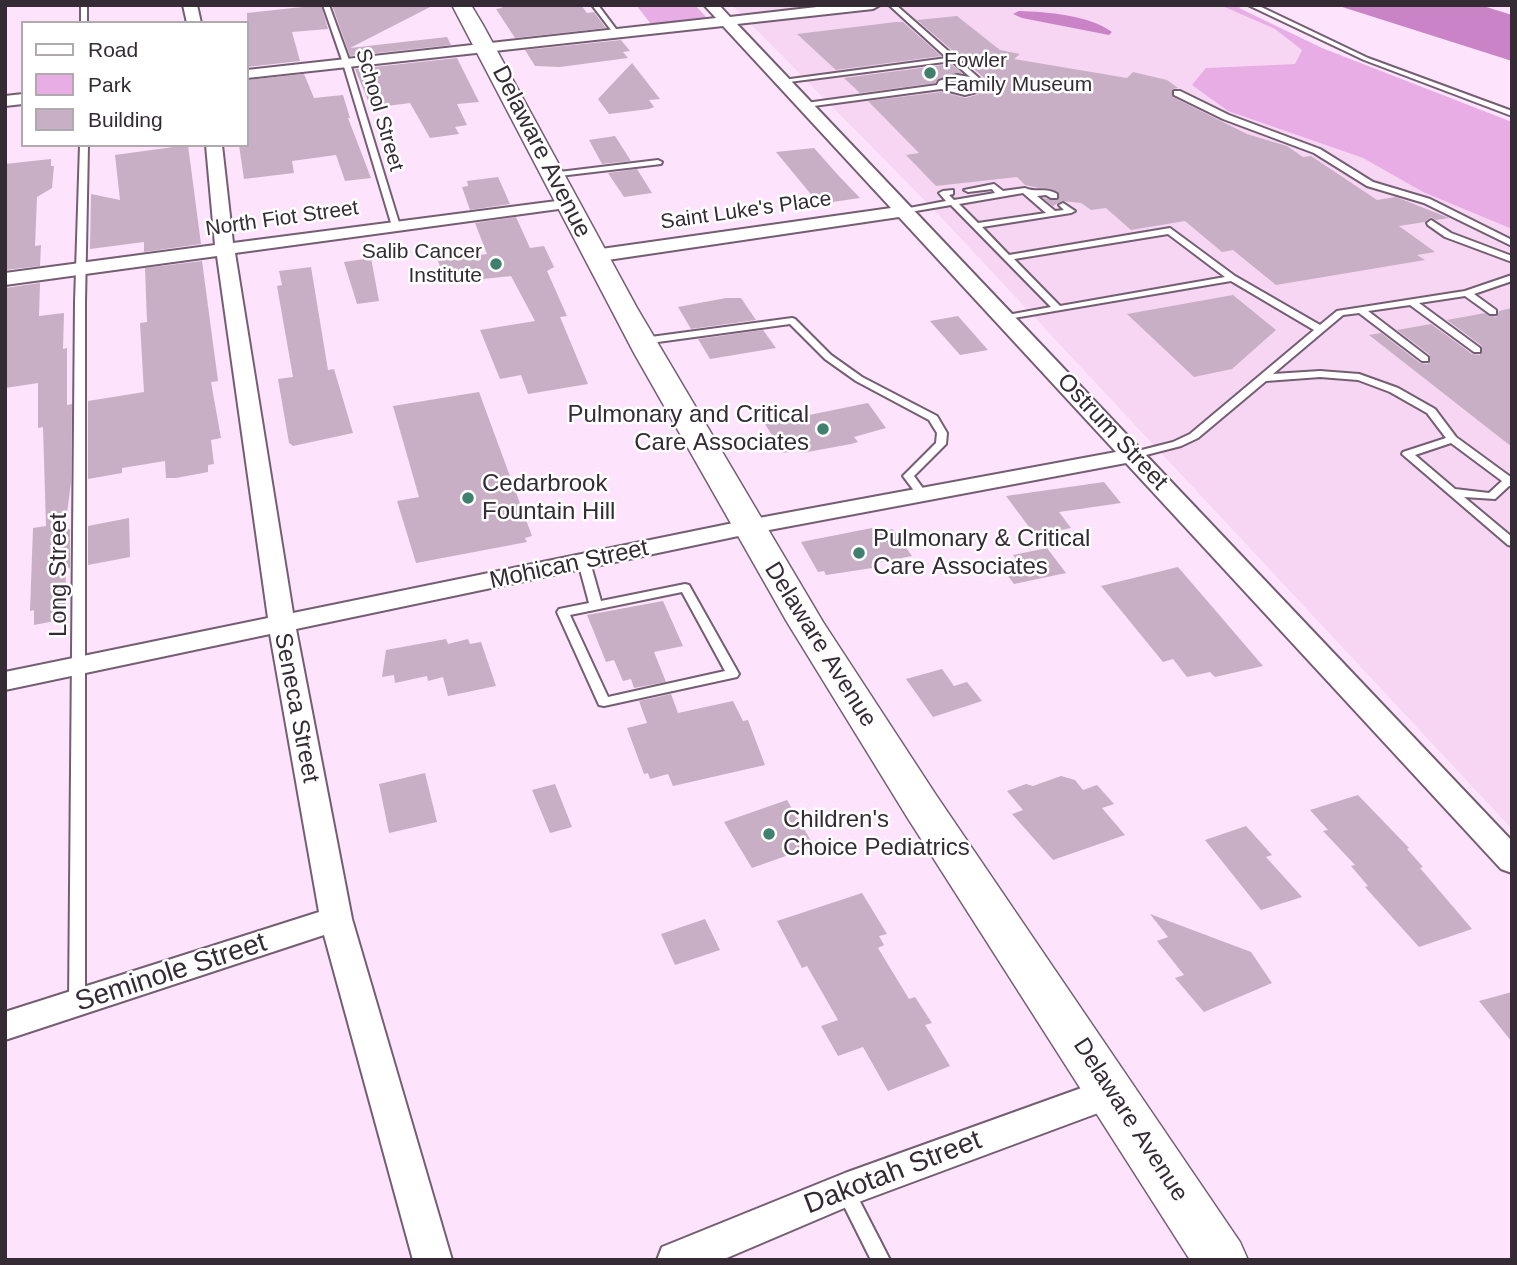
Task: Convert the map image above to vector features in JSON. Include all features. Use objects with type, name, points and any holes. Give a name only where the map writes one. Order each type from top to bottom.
[{"type":"main road","name":"Delaware Avenue","points":[[461,5],[487,47],[594,256],[748,527],[949,850],[1221,1260]]},
{"type":"street","name":"Ostrum Street","points":[[711,5],[1512,861]]},
{"type":"street","points":[[248,74],[873,5]]},
{"type":"street","name":"Seneca Street","points":[[214,147],[225,250],[281,626],[336,919],[433,1260]]},
{"type":"street","name":"North Fiot Street","points":[[5,279],[566,203]]},
{"type":"street","name":"Saint Luke's Place","points":[[594,256],[904,211]]},
{"type":"street","name":"Mohican Street","points":[[5,681],[281,626],[748,527],[1134,456]]},
{"type":"street","name":"Seminole Street","points":[[5,1026],[336,919]]},
{"type":"street","name":"Dakotah Street","points":[[676,1260],[845,1190],[1112,1092]]},
{"type":"lane","name":"School Street","points":[[326,5],[349,62],[364,122],[396,226]]},
{"type":"lane","points":[[595,5],[616,33]]},
{"type":"lane","points":[[806,106],[941,87],[957,93],[978,92],[985,85],[892,5]]},
{"type":"lane","points":[[1251,5],[1366,59],[1512,114]]},
{"type":"lane","points":[[910,53],[922,64]]},
{"type":"lane","points":[[783,82],[953,59]]},
{"type":"lane","points":[[941,87],[941,82],[950,78],[978,79]]},
{"type":"lane","points":[[1177,93],[1226,117],[1317,151],[1370,184],[1427,201],[1512,243]]},
{"type":"lane","name":"Long Street","points":[[78,1004],[80,269],[84,147]]},
{"type":"lane","points":[[551,175],[659,162]]},
{"type":"lane","points":[[968,190],[994,186],[1001,194]]},
{"type":"lane","points":[[904,211],[950,197],[1025,190],[1053,214]]},
{"type":"lane","points":[[1030,194],[1048,192],[1054,197]]},
{"type":"lane","points":[[950,197],[975,226],[1058,309]]},
{"type":"lane","points":[[975,226],[1071,211],[1063,205]]},
{"type":"lane","points":[[1431,223],[1448,235],[1512,259]]},
{"type":"lane","points":[[1007,258],[1170,231],[1232,278],[1320,329]]},
{"type":"lane","points":[[1005,318],[1232,278]]},
{"type":"lane","points":[[1134,456],[1177,444],[1194,436],[1340,313],[1467,293],[1512,278]]},
{"type":"lane","points":[[1467,293],[1493,312]]},
{"type":"lane","points":[[1413,303],[1477,350]]},
{"type":"lane","points":[[1362,311],[1425,359]]},
{"type":"lane","points":[[643,341],[792,321],[828,357],[859,379],[933,418],[942,433],[941,444],[908,476],[922,494]]},
{"type":"lane","points":[[1263,378],[1320,374],[1359,377],[1394,390],[1431,411],[1452,439],[1510,482],[1491,498],[1452,492]]},
{"type":"lane","points":[[1452,439],[1407,454],[1512,542]]},
{"type":"lane","points":[[584,562],[596,606]]},
{"type":"lane","points":[[685,588],[733,674],[604,702],[563,612],[596,606],[685,588]]},
{"type":"lane","points":[[845,1190],[881,1260]]},
{"type":"shaded area","points":[[732,5],[1220,5],[1275,29],[1302,50],[1295,64],[1206,68],[1228,111],[1363,158],[1423,192],[1512,229],[1512,829],[939,215]]},
{"type":"shaded area","points":[[1336,5],[1480,5],[1512,15],[1512,61]]},
{"type":"shaded area","points":[[1019,11],[1080,18],[1112,32],[1109,35],[1013,14]]},
{"type":"green space","points":[[636,5],[695,5],[707,18],[651,24]]},
{"type":"green space","points":[[1220,5],[1244,5],[1239,8],[1322,48],[1512,122],[1512,229],[1423,192],[1363,158],[1228,111],[1192,85],[1206,68],[1295,64],[1302,50],[1275,29]]},
{"type":"building","points":[[321,5],[328,29],[292,32],[300,61],[248,67],[247,13]]},
{"type":"building","points":[[332,5],[434,5],[350,48],[447,37],[451,45],[350,56]]},
{"type":"building","points":[[500,5],[581,5],[587,13],[594,12],[606,28],[515,38],[496,9],[502,8]]},
{"type":"building","points":[[957,16],[1000,50],[1020,54],[1014,59],[1127,78],[1133,72],[1167,80],[1178,88],[1172,89],[1173,97],[1247,134],[1287,146],[1303,157],[1311,156],[1377,200],[1396,197],[1449,218],[1436,220],[1431,217],[1425,222],[1399,226],[1435,252],[1417,255],[1425,260],[1276,285],[1233,250],[1222,252],[1185,221],[1131,230],[1106,208],[1091,210],[1081,203],[1062,201],[1053,206],[1043,198],[1059,200],[1058,192],[1025,185],[1017,177],[936,186],[906,155],[919,153],[868,101],[941,92],[966,98],[990,91],[990,83],[917,20]]},
{"type":"building","points":[[903,22],[941,56],[836,70],[797,34]]},
{"type":"building","points":[[621,40],[630,51],[623,52],[628,58],[560,67],[535,66],[525,50]]},
{"type":"building","points":[[457,58],[479,102],[457,104],[467,125],[455,127],[459,134],[430,138],[410,103],[371,108],[355,69]]},
{"type":"building","points":[[632,63],[660,99],[649,100],[654,107],[649,109],[609,114],[598,99]]},
{"type":"building","points":[[951,64],[962,73],[938,79],[935,83],[860,93],[844,78]]},
{"type":"building","points":[[304,74],[314,98],[343,95],[348,118],[371,178],[345,181],[336,155],[292,161],[294,173],[244,179],[239,147],[248,147],[248,80]]},
{"type":"building","points":[[615,136],[631,161],[602,164],[589,140]]},
{"type":"building","points":[[188,147],[201,244],[144,252],[144,242],[90,249],[91,194],[120,200],[115,155]]},
{"type":"building","points":[[814,148],[860,198],[819,204],[776,152]]},
{"type":"building","points":[[51,159],[51,166],[54,166],[52,188],[37,197],[35,246],[41,245],[40,266],[5,270],[5,164]]},
{"type":"building","points":[[637,169],[652,193],[624,197],[608,173]]},
{"type":"building","points":[[498,177],[510,204],[470,210],[462,187],[468,186],[467,181]]},
{"type":"building","points":[[516,217],[530,248],[544,246],[554,267],[547,271],[567,316],[560,317],[588,384],[528,394],[521,375],[500,379],[480,330],[535,321],[511,276],[446,283],[438,261],[487,254],[475,223]]},
{"type":"building","points":[[371,258],[379,301],[357,304],[344,262]]},
{"type":"building","points":[[202,261],[218,381],[211,382],[221,438],[211,440],[214,464],[208,465],[208,472],[176,478],[166,478],[165,461],[122,468],[122,473],[88,479],[88,401],[144,392],[140,323],[147,322],[145,268]]},
{"type":"building","points":[[311,267],[328,370],[334,369],[353,433],[293,446],[289,443],[278,379],[293,377],[277,286],[282,285],[279,271]]},
{"type":"building","points":[[40,283],[39,316],[64,313],[63,349],[67,348],[67,405],[72,404],[71,482],[65,530],[70,529],[70,568],[66,569],[65,619],[34,625],[34,610],[30,611],[33,528],[46,526],[43,427],[38,428],[38,383],[5,388],[5,288]]},
{"type":"building","points":[[1233,295],[1276,330],[1232,369],[1194,377],[1127,314]]},
{"type":"building","points":[[726,298],[741,298],[756,320],[691,329],[678,307]]},
{"type":"building","points":[[1512,308],[1512,447],[1369,335],[1381,333],[1420,363],[1428,364],[1430,355],[1397,330],[1431,324],[1472,354],[1480,355],[1482,346],[1447,320],[1485,313],[1496,317],[1499,311]]},
{"type":"building","points":[[958,316],[988,350],[960,355],[930,321]]},
{"type":"building","points":[[763,330],[776,348],[710,359],[698,339]]},
{"type":"building","name":"Cedarbrook Fountain Hill","points":[[479,392],[532,536],[525,538],[527,542],[416,563],[397,501],[419,497],[393,406]]},
{"type":"building","name":"Pulmonary and Critical Care Associates","points":[[868,403],[886,428],[854,437],[858,442],[851,444],[802,453],[800,450],[783,453],[765,424]]},
{"type":"building","points":[[1104,482],[1121,503],[1059,512],[1071,528],[1035,535],[1006,496]]},
{"type":"building","points":[[129,518],[130,557],[88,565],[88,526]]},
{"type":"building","name":"Pulmonary & Critical Care Associates","points":[[877,527],[880,532],[893,529],[912,556],[877,563],[879,567],[826,575],[824,571],[818,572],[801,542]]},
{"type":"building","points":[[1047,548],[1066,573],[1014,584],[998,563],[1016,559],[1013,555]]},
{"type":"building","points":[[1178,567],[1263,666],[1215,677],[1210,672],[1187,677],[1173,659],[1163,662],[1101,586]]},
{"type":"building","points":[[663,601],[683,646],[654,652],[666,682],[634,688],[631,679],[623,681],[614,660],[606,662],[587,615]]},
{"type":"building","points":[[446,639],[448,644],[468,639],[470,644],[481,642],[496,686],[448,696],[443,677],[428,681],[427,676],[395,683],[394,675],[382,677],[386,650]]},
{"type":"building","points":[[942,669],[954,686],[967,682],[982,701],[933,717],[906,679]]},
{"type":"building","points":[[671,694],[678,713],[733,701],[743,721],[748,720],[765,765],[673,786],[668,774],[650,779],[648,773],[644,774],[627,728],[647,723],[639,701]]},
{"type":"building","points":[[425,773],[437,822],[389,833],[379,784]]},
{"type":"building","points":[[1061,776],[1075,780],[1083,790],[1097,785],[1114,804],[1102,808],[1125,835],[1053,860],[1012,814],[1023,810],[1007,791],[1026,784],[1033,786]]},
{"type":"building","points":[[555,784],[572,827],[550,833],[532,790]]},
{"type":"building","points":[[1358,795],[1409,848],[1407,849],[1423,867],[1420,868],[1472,929],[1419,947],[1365,887],[1368,886],[1351,866],[1355,865],[1323,831],[1328,830],[1310,810]]},
{"type":"building","name":"Children's Choice Pediatrics","points":[[787,800],[814,846],[752,868],[724,822]]},
{"type":"building","points":[[1246,826],[1272,855],[1266,857],[1302,897],[1261,910],[1205,840]]},
{"type":"building","points":[[862,893],[887,934],[879,936],[884,945],[878,948],[909,999],[915,997],[932,1023],[925,1025],[950,1066],[888,1091],[863,1047],[838,1056],[821,1026],[838,1020],[807,966],[802,968],[777,921]]},
{"type":"building","points":[[1150,914],[1251,952],[1272,983],[1204,1012],[1175,978],[1184,975],[1157,941],[1168,937]]},
{"type":"building","points":[[705,919],[720,950],[675,965],[661,934]]},
{"type":"building","points":[[1512,992],[1512,1042],[1479,1001]]},
{"type":"place","name":"Fowler Family Museum","points":[[930,73]]},
{"type":"place","name":"Salib Cancer Institute","points":[[496,264]]},
{"type":"place","name":"Pulmonary and Critical Care Associates","points":[[823,429]]},
{"type":"place","name":"Cedarbrook Fountain Hill","points":[[468,498]]},
{"type":"place","name":"Pulmonary & Critical Care Associates","points":[[859,553]]},
{"type":"place","name":"Children's Choice Pediatrics","points":[[769,834]]}]
